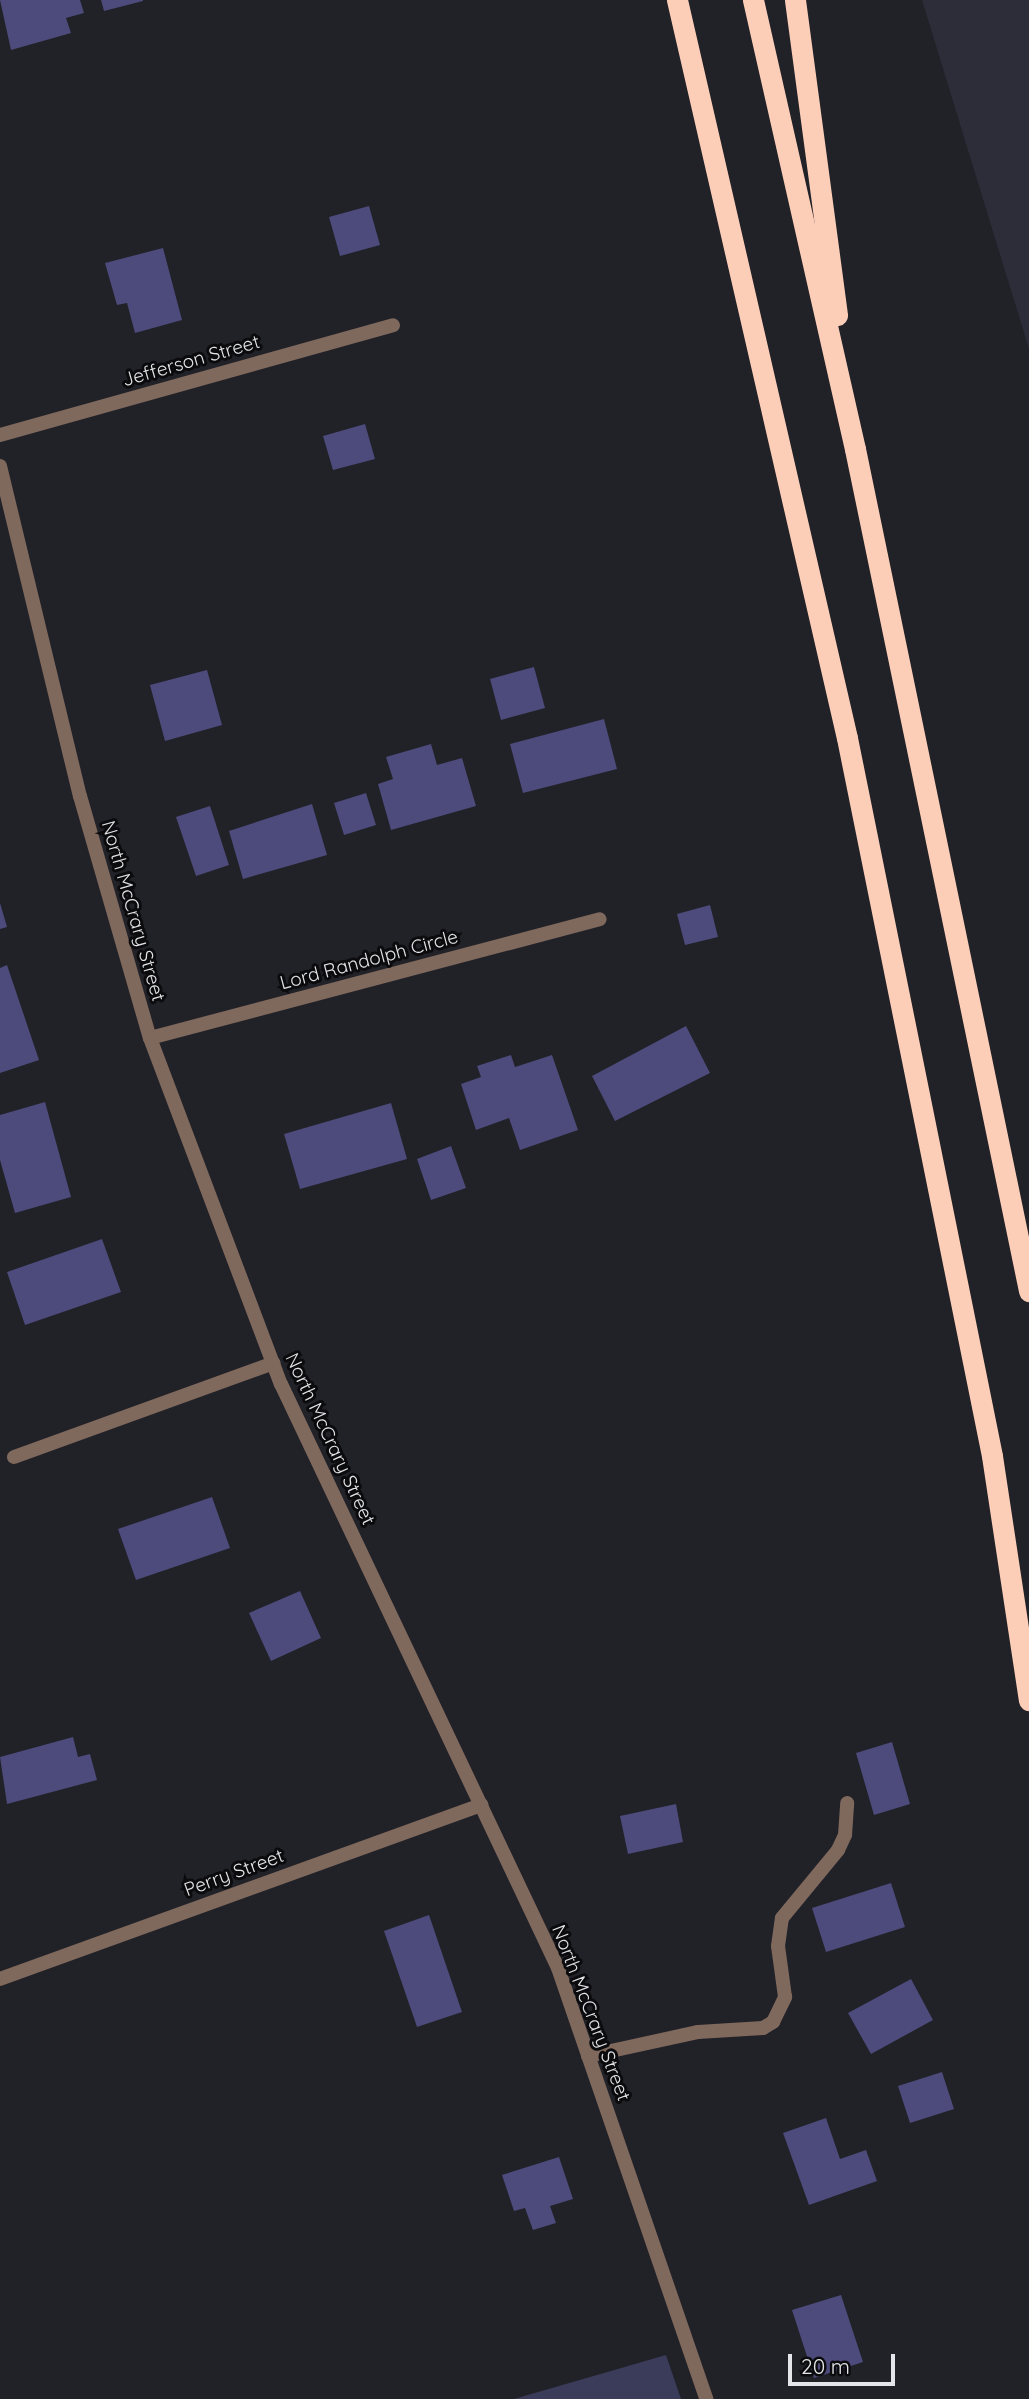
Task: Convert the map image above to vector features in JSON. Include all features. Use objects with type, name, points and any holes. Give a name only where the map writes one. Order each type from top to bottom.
[{"type":"highway","points":[[677,0],[847,738],[992,1456],[1029,1700]]},
{"type":"highway","points":[[753,0],[855,449],[1029,1291]]},
{"type":"highway","points":[[795,0],[855,449]]},
{"type":"street","name":"Jefferson Street","points":[[0,435],[393,326]]},
{"type":"street","name":"North McCrary Street","points":[[0,466],[80,796],[149,1038],[273,1363],[558,1968],[706,2399]]},
{"type":"street","name":"Lord Randolph Circle","points":[[149,1038],[599,919]]},
{"type":"street","points":[[14,1457],[273,1363]]},
{"type":"street","points":[[588,2056],[698,2032],[763,2028],[773,2022],[785,1997],[778,1946],[782,1918],[838,1850],[845,1835],[847,1803]]},
{"type":"street","name":"Perry Street","points":[[0,1979],[481,1805]]},
{"type":"shaded area","points":[[922,0],[1029,0],[1029,349]]},
{"type":"shaded area","points":[[666,2355],[681,2399],[514,2399]]},
{"type":"building","points":[[0,0],[80,0],[84,13],[66,18],[71,33],[11,50]]},
{"type":"building","points":[[101,0],[143,0],[143,1],[104,11]]},
{"type":"building","points":[[369,206],[380,245],[340,256],[329,217]]},
{"type":"building","points":[[163,248],[182,320],[135,333],[127,303],[117,305],[105,263]]},
{"type":"building","points":[[365,424],[375,459],[333,470],[323,436]]},
{"type":"building","points":[[534,667],[545,708],[501,720],[490,679]]},
{"type":"building","points":[[207,670],[222,725],[165,741],[150,685]]},
{"type":"building","points":[[604,719],[617,769],[523,793],[510,744]]},
{"type":"building","points":[[431,744],[437,765],[462,758],[476,806],[391,830],[378,784],[393,779],[386,757]]},
{"type":"building","points":[[366,793],[376,825],[344,835],[334,803]]},
{"type":"building","points":[[312,804],[327,855],[243,879],[229,831]]},
{"type":"building","points":[[210,806],[229,865],[196,876],[176,817]]},
{"type":"building","points":[[0,903],[7,927],[0,929]]},
{"type":"building","points":[[710,905],[718,937],[685,945],[677,914]]},
{"type":"building","points":[[7,965],[39,1060],[0,1073],[0,968]]},
{"type":"building","points":[[686,1026],[710,1073],[615,1121],[592,1076]]},
{"type":"building","points":[[511,1055],[515,1067],[552,1055],[578,1130],[520,1150],[509,1118],[476,1130],[461,1084],[481,1077],[477,1066]]},
{"type":"building","points":[[45,1102],[71,1197],[15,1213],[0,1160],[0,1115]]},
{"type":"building","points":[[391,1103],[407,1159],[300,1189],[284,1134]]},
{"type":"building","points":[[451,1146],[466,1188],[431,1200],[417,1159]]},
{"type":"building","points":[[102,1239],[121,1292],[25,1325],[7,1272]]},
{"type":"building","points":[[212,1497],[230,1548],[136,1580],[118,1529]]},
{"type":"building","points":[[300,1591],[321,1638],[271,1661],[249,1613]]},
{"type":"building","points":[[73,1737],[78,1757],[90,1754],[97,1780],[7,1804],[0,1757]]},
{"type":"building","points":[[892,1742],[910,1804],[874,1815],[856,1753]]},
{"type":"building","points":[[676,1804],[683,1842],[628,1854],[620,1816]]},
{"type":"building","points":[[891,1883],[905,1927],[826,1952],[812,1908]]},
{"type":"building","points":[[429,1915],[462,2012],[417,2027],[384,1931]]},
{"type":"building","points":[[911,1979],[933,2020],[871,2054],[848,2013]]},
{"type":"building","points":[[942,2072],[954,2109],[910,2123],[898,2086]]},
{"type":"building","points":[[826,2118],[840,2159],[866,2150],[877,2181],[809,2205],[783,2133]]},
{"type":"building","points":[[559,2157],[573,2199],[550,2206],[556,2223],[533,2230],[525,2208],[514,2211],[502,2175]]},
{"type":"building","points":[[841,2295],[863,2362],[814,2378],[792,2310]]}]
